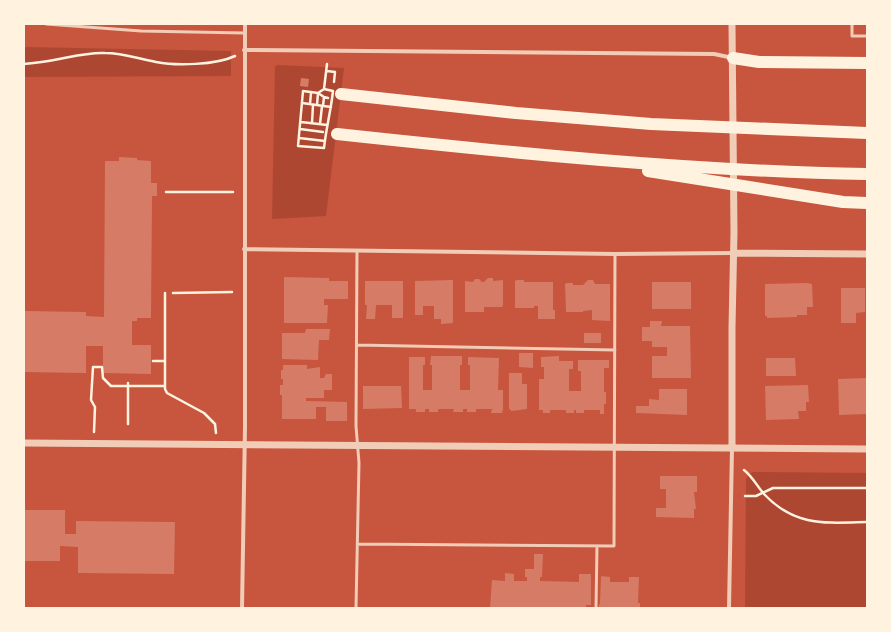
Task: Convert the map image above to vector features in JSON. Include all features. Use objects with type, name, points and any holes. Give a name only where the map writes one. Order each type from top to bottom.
[{"type":"highway","points":[[733,58],[759,62],[867,63]]},
{"type":"highway","points":[[335,94],[516,113],[697,127],[867,133]]},
{"type":"highway","points":[[331,133],[560,157],[738,170],[867,174]]},
{"type":"highway","points":[[560,157],[843,202],[867,203]]},
{"type":"street","points":[[242,608],[245,24]]},
{"type":"street","points":[[729,608],[734,232],[732,24]]},
{"type":"street","points":[[244,50],[714,54],[733,58]]},
{"type":"street","points":[[244,249],[615,254],[733,252],[867,254]]},
{"type":"street","points":[[24,443],[867,449]]},
{"type":"lane","points":[[46,24],[141,31],[244,33]]},
{"type":"lane","points":[[852,24],[852,36],[867,36]]},
{"type":"lane","points":[[356,608],[359,466],[356,426],[357,251]]},
{"type":"lane","points":[[358,544],[614,546],[615,254]]},
{"type":"lane","points":[[357,345],[615,350]]},
{"type":"lane","points":[[596,608],[597,546]]},
{"type":"path","points":[[24,64],[53,61],[89,53],[106,53],[174,64],[211,62],[233,57]]},
{"type":"path","points":[[303,91],[318,93],[324,89],[327,64]]},
{"type":"path","points":[[327,71],[335,72],[335,94],[328,125],[331,133]]},
{"type":"path","points":[[304,86],[298,146],[324,148],[325,141],[331,133]]},
{"type":"path","points":[[324,89],[335,94]]},
{"type":"path","points":[[311,93],[314,105]]},
{"type":"path","points":[[318,93],[324,97],[335,94]]},
{"type":"path","points":[[312,123],[314,105],[318,93]]},
{"type":"path","points":[[320,124],[324,97]]},
{"type":"path","points":[[302,103],[331,107]]},
{"type":"path","points":[[300,122],[328,125]]},
{"type":"path","points":[[300,129],[331,133]]},
{"type":"path","points":[[299,138],[325,141]]},
{"type":"path","points":[[166,192],[233,192]]},
{"type":"path","points":[[173,293],[232,292]]},
{"type":"path","points":[[165,293],[164,361],[165,386],[167,393],[204,413],[215,424],[216,429]]},
{"type":"path","points":[[153,361],[164,361]]},
{"type":"path","points":[[94,423],[95,407],[91,400],[93,366],[102,367],[103,378],[111,386],[165,386]]},
{"type":"path","points":[[128,385],[128,424]]},
{"type":"path","points":[[744,470],[763,493],[784,511],[809,521],[822,523],[867,522]]},
{"type":"path","points":[[745,496],[756,496],[773,488],[867,488]]},
{"type":"shaded area","points":[[24,47],[231,51],[231,76],[24,77]]},
{"type":"shaded area","points":[[275,66],[344,68],[326,216],[272,219]]},
{"type":"shaded area","points":[[753,472],[867,473],[867,608],[745,608],[746,479],[749,474]]},
{"type":"building","points":[[301,78],[309,79],[308,87],[300,86]]},
{"type":"building","points":[[119,157],[137,158],[137,160],[151,161],[151,183],[157,183],[157,196],[152,196],[151,318],[137,318],[137,321],[132,321],[132,345],[151,345],[151,374],[103,373],[103,346],[86,346],[86,373],[24,372],[24,311],[86,312],[86,316],[104,317],[105,161],[119,161]]},
{"type":"building","points":[[284,277],[329,278],[329,281],[348,281],[348,299],[324,299],[324,305],[328,305],[327,323],[284,323]]},
{"type":"building","points":[[488,278],[493,278],[493,281],[503,280],[502,307],[484,307],[484,312],[465,312],[465,281],[473,282],[475,279],[479,279],[484,282]]},
{"type":"building","points":[[453,280],[453,323],[441,324],[441,319],[434,319],[434,306],[423,306],[423,315],[415,315],[415,281]]},
{"type":"building","points":[[524,280],[524,282],[553,282],[553,310],[555,310],[555,319],[538,319],[538,306],[534,306],[534,308],[515,308],[515,281]]},
{"type":"building","points":[[588,280],[593,280],[595,284],[610,284],[610,321],[592,320],[592,310],[583,312],[566,312],[565,284],[573,283],[573,285],[583,285]]},
{"type":"building","points":[[365,281],[403,281],[403,318],[392,318],[392,305],[376,305],[375,319],[366,319],[367,305],[365,305]]},
{"type":"building","points":[[652,282],[691,282],[691,309],[652,309]]},
{"type":"building","points":[[765,284],[812,284],[813,307],[807,307],[807,315],[797,315],[797,317],[767,318],[767,316],[765,316]]},
{"type":"building","points":[[841,288],[865,288],[865,312],[856,313],[856,323],[841,323]]},
{"type":"building","points":[[650,321],[662,321],[661,326],[690,326],[691,378],[652,378],[652,356],[667,356],[667,347],[652,347],[652,341],[642,341],[642,327],[650,327]]},
{"type":"building","points":[[306,329],[330,329],[329,340],[319,340],[318,360],[282,359],[282,333],[305,333]]},
{"type":"building","points":[[584,333],[601,333],[601,343],[584,343]]},
{"type":"building","points":[[519,353],[533,353],[533,368],[519,367]]},
{"type":"building","points":[[431,356],[462,356],[462,365],[460,365],[460,390],[470,390],[470,365],[468,365],[468,357],[499,358],[498,390],[503,390],[502,413],[491,413],[492,409],[476,409],[476,412],[467,412],[467,409],[463,409],[463,412],[453,412],[454,409],[438,409],[438,412],[429,412],[429,409],[425,409],[425,412],[416,412],[416,409],[409,409],[409,357],[425,357],[425,365],[423,365],[423,390],[432,390],[432,365],[430,365]]},
{"type":"building","points":[[559,356],[559,361],[573,361],[573,369],[569,369],[569,391],[581,391],[581,371],[578,371],[578,360],[609,360],[609,368],[604,368],[604,392],[606,392],[606,404],[604,404],[604,414],[600,414],[600,410],[584,410],[584,413],[576,413],[576,410],[574,410],[574,413],[566,413],[566,410],[550,410],[550,413],[543,413],[543,410],[539,410],[539,379],[544,379],[544,367],[541,367],[541,357]]},
{"type":"building","points":[[766,358],[795,358],[796,376],[766,376]]},
{"type":"building","points":[[283,365],[307,365],[307,369],[320,367],[320,378],[324,378],[326,374],[332,374],[332,390],[324,390],[324,398],[306,398],[306,401],[347,402],[347,421],[326,421],[326,407],[316,407],[316,419],[282,419],[282,395],[280,395],[280,385],[283,385],[281,370],[283,370]]},
{"type":"building","points":[[509,373],[522,373],[522,384],[527,384],[527,409],[511,411],[509,409]]},
{"type":"building","points":[[867,378],[867,414],[839,415],[838,379]]},
{"type":"building","points":[[808,385],[809,402],[806,402],[806,411],[798,411],[799,419],[766,420],[765,386]]},
{"type":"building","points":[[363,386],[401,386],[402,408],[363,409]]},
{"type":"building","points":[[659,389],[687,389],[687,415],[636,413],[636,406],[649,406],[649,399],[659,400]]},
{"type":"building","points":[[660,476],[697,476],[697,492],[694,492],[696,509],[694,509],[694,518],[656,517],[656,508],[666,508],[666,489],[660,489]]},
{"type":"building","points":[[24,510],[65,510],[65,534],[76,534],[76,521],[175,522],[174,574],[78,573],[78,547],[60,546],[60,561],[24,561]]},
{"type":"building","points":[[534,554],[543,554],[542,577],[540,577],[540,581],[579,582],[579,574],[591,574],[591,605],[586,605],[586,608],[490,608],[492,580],[505,581],[505,573],[514,574],[514,581],[527,581],[527,577],[525,577],[525,569],[534,569]]},
{"type":"building","points":[[601,576],[610,577],[610,582],[629,582],[629,577],[639,577],[638,603],[640,603],[640,608],[599,608]]}]
